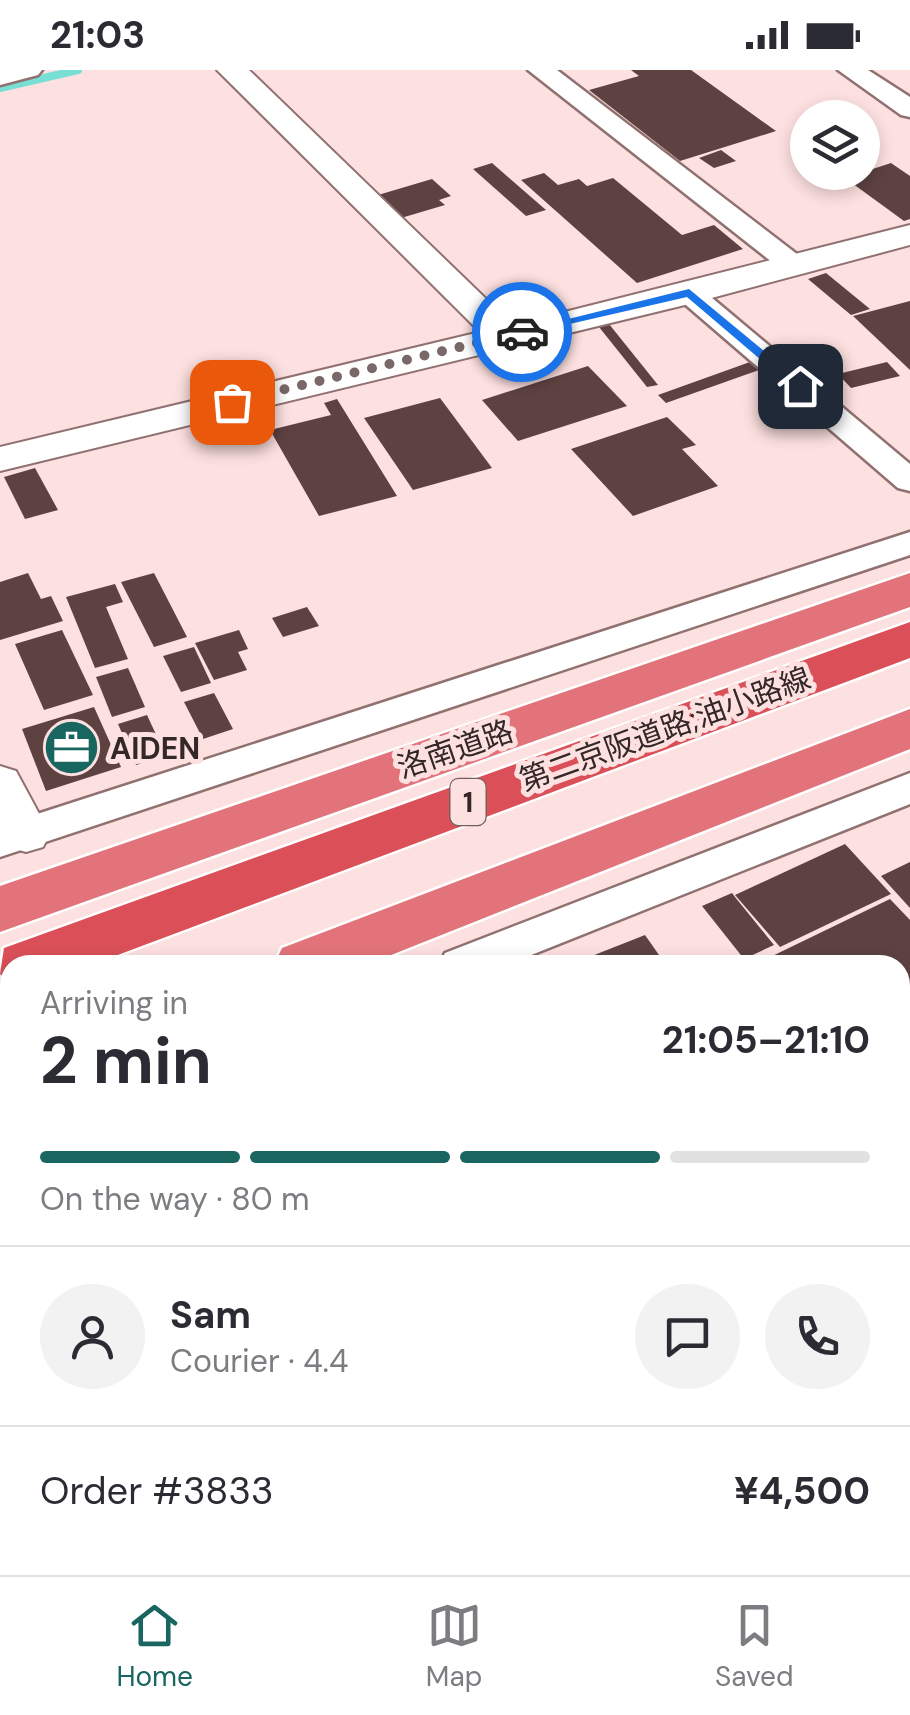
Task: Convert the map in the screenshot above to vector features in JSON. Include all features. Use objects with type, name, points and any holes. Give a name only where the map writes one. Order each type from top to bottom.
[{"type":"highway","name":"洛南道路","points":[[0,910],[910,589]]},
{"type":"highway","name":"第二京阪道路;油小路線","points":[[52,955],[910,639]]},
{"type":"highway","name":"第二京阪道路;油小路線","points":[[158,955],[910,679]]},
{"type":"highway","points":[[329,955],[890,736]]},
{"type":"street","points":[[0,77],[29,70]]},
{"type":"street","points":[[232,70],[504,336]]},
{"type":"street","points":[[541,70],[792,264]]},
{"type":"street","points":[[852,70],[910,110]]},
{"type":"street","points":[[0,459],[910,235]]},
{"type":"street","points":[[689,292],[910,481]]},
{"type":"street","points":[[0,783],[13,838],[910,543]]},
{"type":"street","points":[[485,955],[910,788]]},
{"type":"building","points":[[631,70],[691,70],[776,131],[680,161],[589,90],[639,76]]},
{"type":"building","points":[[721,150],[736,161],[714,168],[699,158]]},
{"type":"building","points":[[492,163],[546,210],[526,216],[473,169]]},
{"type":"building","points":[[891,163],[910,176],[910,219],[904,221],[861,190],[880,190],[880,167]]},
{"type":"building","points":[[544,173],[558,185],[579,179],[587,186],[613,178],[682,235],[714,225],[743,249],[637,283],[521,180]]},
{"type":"building","points":[[432,179],[451,196],[439,200],[445,205],[401,218],[378,195]]},
{"type":"building","points":[[826,273],[870,309],[851,315],[808,279]]},
{"type":"building","points":[[910,301],[910,370],[853,316]]},
{"type":"building","points":[[609,324],[658,385],[647,387],[599,327]]},
{"type":"building","points":[[750,362],[759,370],[666,403],[658,395]]},
{"type":"building","points":[[887,362],[900,376],[851,388],[838,374]]},
{"type":"building","points":[[588,366],[627,406],[518,441],[482,400]]},
{"type":"building","points":[[440,398],[492,468],[413,490],[364,418]]},
{"type":"building","points":[[337,399],[397,496],[319,516],[270,430],[331,415],[324,403]]},
{"type":"building","points":[[667,417],[696,445],[682,449],[718,486],[633,516],[571,449]]},
{"type":"building","points":[[35,468],[58,510],[25,519],[4,477]]},
{"type":"building","points":[[28,573],[41,599],[51,596],[63,621],[0,640],[0,582]]},
{"type":"building","points":[[154,573],[187,637],[154,647],[121,582]]},
{"type":"building","points":[[115,584],[123,602],[106,607],[128,659],[95,668],[66,597]]},
{"type":"building","points":[[307,607],[319,626],[283,637],[272,618]]},
{"type":"building","points":[[62,630],[93,695],[44,710],[15,644]]},
{"type":"building","points":[[239,630],[248,649],[238,652],[247,670],[214,680],[195,643]]},
{"type":"building","points":[[194,647],[211,683],[181,692],[163,656]]},
{"type":"building","points":[[128,668],[145,707],[112,717],[96,677]]},
{"type":"building","points":[[214,693],[233,729],[203,739],[184,702]]},
{"type":"building","name":"AIDEN","points":[[94,707],[121,767],[46,791],[22,729]]},
{"type":"building","points":[[147,715],[166,756],[136,765],[118,724]]},
{"type":"building","points":[[845,844],[891,894],[780,947],[735,895]]},
{"type":"building","points":[[910,862],[910,908],[881,876]]},
{"type":"building","points":[[732,893],[774,945],[753,955],[741,955],[702,906]]},
{"type":"building","points":[[890,899],[910,920],[910,955],[775,955]]},
{"type":"building","points":[[645,935],[659,955],[594,955]]},
{"type":"waterway","points":[[0,88],[78,70]]},
{"type":"way so far","points":[[232,402],[522,332]]},
{"type":"place","name":"AIDEN","points":[[71,748]]},
{"type":"route","points":[[522,332],[689,292],[800,386]]}]
